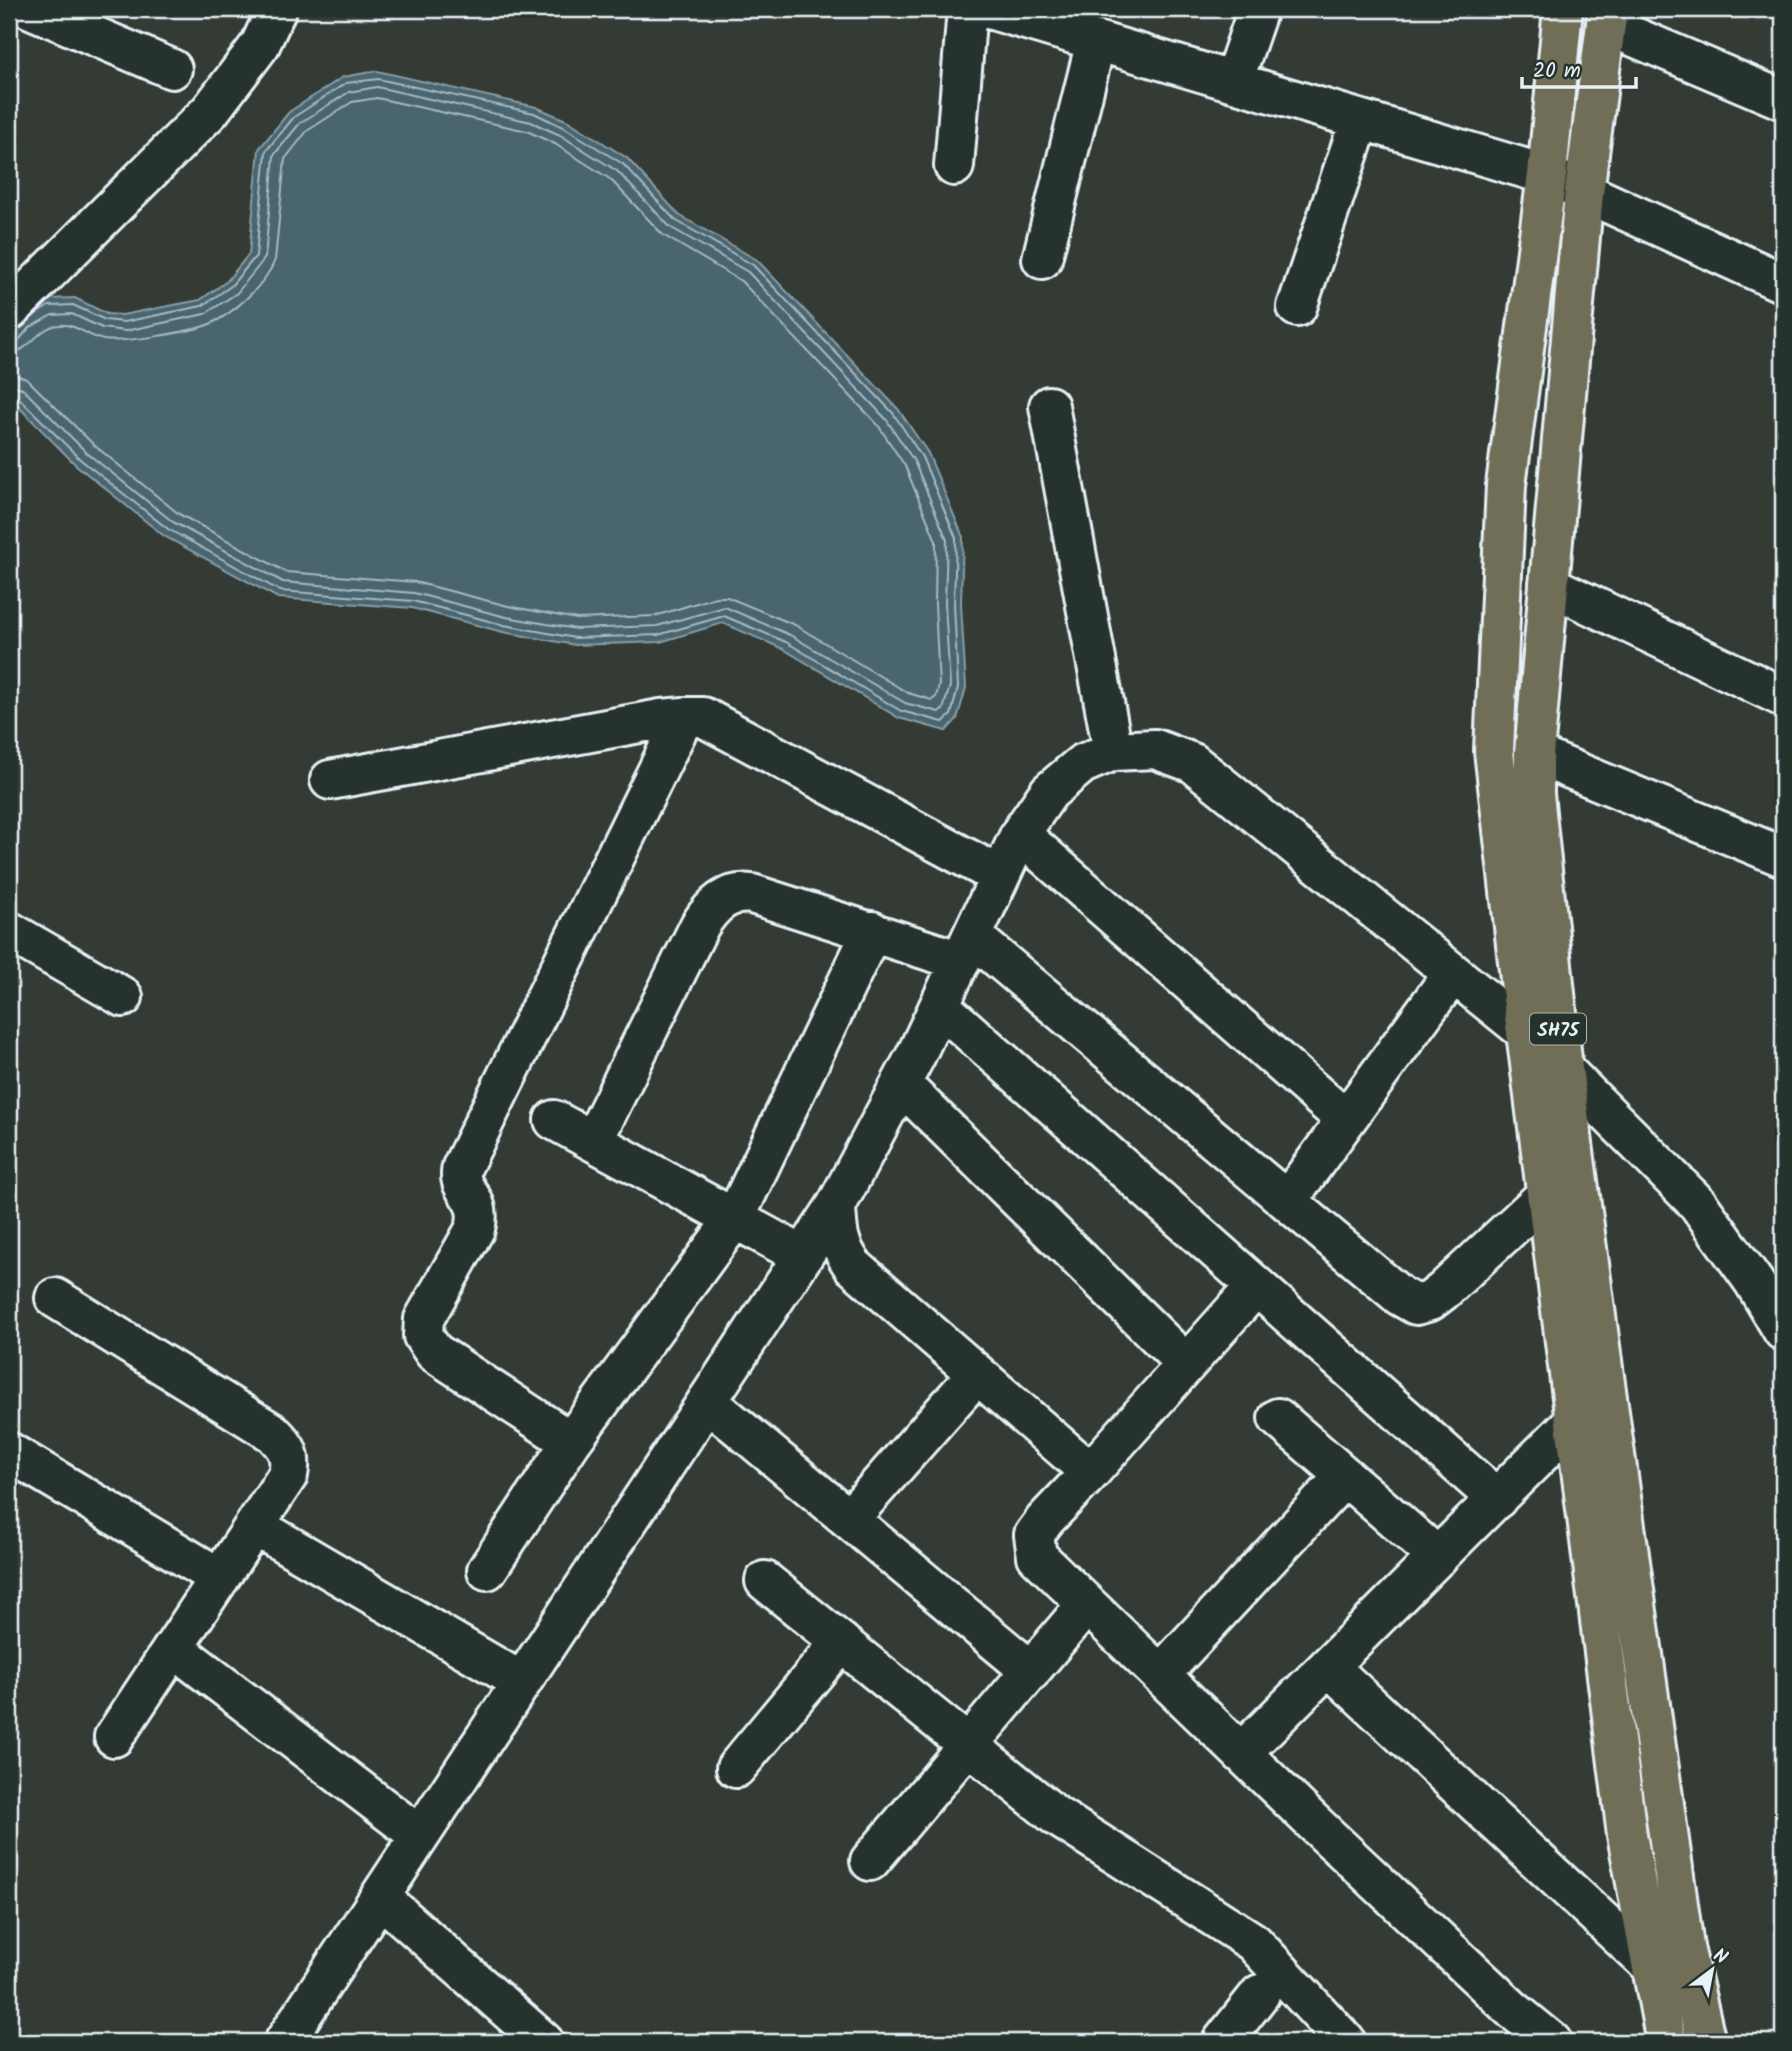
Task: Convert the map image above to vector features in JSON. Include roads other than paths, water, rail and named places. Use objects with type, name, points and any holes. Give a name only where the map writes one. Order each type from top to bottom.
[{"type":"main road","name":"SH75","points":[[1563,9],[1547,175],[1506,485],[1494,751],[1526,1032],[1627,1835],[1666,2042]]},
{"type":"main road","name":"SH75","points":[[1607,17],[1584,192],[1534,754],[1534,794],[1563,1069],[1684,1947],[1706,2042]]},
{"type":"street","points":[[9,31],[18,9]]},
{"type":"street","points":[[31,9],[172,69]]},
{"type":"street","points":[[9,311],[211,111],[260,45],[277,9]]},
{"type":"street","points":[[954,166],[967,9]]},
{"type":"street","points":[[989,9],[1547,175],[1783,283]]},
{"type":"street","points":[[1233,82],[1258,9]]},
{"type":"street","points":[[1607,17],[1783,100]]},
{"type":"street","points":[[1042,259],[1096,41]]},
{"type":"street","points":[[1297,307],[1360,120]]},
{"type":"street","points":[[1049,407],[1113,751]]},
{"type":"street","points":[[1549,585],[1783,697]]},
{"type":"street","points":[[571,1442],[434,1352],[423,1336],[424,1319],[475,1229],[478,1209],[463,1186],[460,1174],[462,1167],[684,717]]},
{"type":"street","points":[[330,780],[661,719],[703,717],[1000,876]]},
{"type":"street","points":[[284,2042],[836,1206],[940,1006],[1020,834],[1049,792],[1083,764],[1113,751],[1154,749],[1193,763],[1526,1032],[1698,1204],[1754,1282],[1783,1331]]},
{"type":"street","points":[[1534,754],[1783,857]]},
{"type":"street","points":[[1020,834],[1346,1120]]},
{"type":"street","points":[[593,1141],[700,925],[712,907],[723,898],[739,892],[872,931],[967,949],[1287,1201],[1400,1296],[1416,1305],[1430,1301],[1444,1291],[1546,1195]]},
{"type":"street","points":[[9,931],[122,997]]},
{"type":"street","points":[[487,1570],[571,1442],[735,1218],[872,931]]},
{"type":"street","points":[[1287,1201],[1453,973]]},
{"type":"street","points":[[940,1006],[1497,1499]]},
{"type":"street","points":[[901,1084],[1186,1364]]},
{"type":"street","points":[[554,1120],[803,1256]]},
{"type":"street","points":[[836,1206],[837,1233],[842,1251],[853,1266],[1090,1472]]},
{"type":"street","points":[[1256,1286],[1045,1520],[1034,1535],[1037,1556],[1241,1753],[1549,2041]]},
{"type":"street","points":[[55,1298],[273,1433],[286,1446],[291,1460],[288,1475],[114,1737]]},
{"type":"street","points":[[849,1519],[977,1374]]},
{"type":"street","points":[[707,1401],[1031,1671]]},
{"type":"street","points":[[1278,1418],[1438,1557]]},
{"type":"street","points":[[1241,1753],[1575,1420]]},
{"type":"street","points":[[9,1452],[220,1577]]},
{"type":"street","points":[[1160,1675],[1345,1476]]},
{"type":"street","points":[[255,1526],[522,1682]]},
{"type":"street","points":[[765,1581],[1056,1816],[1253,1942],[1346,2042]]},
{"type":"street","points":[[870,1861],[1087,1604]]},
{"type":"street","points":[[736,1768],[841,1642]]},
{"type":"street","points":[[174,1648],[420,1836]]},
{"type":"street","points":[[1328,1667],[1650,1965]]},
{"type":"street","points":[[380,1897],[544,2042]]},
{"type":"street","points":[[1222,2042],[1260,1994]]},
{"type":"water","points":[[377,71],[536,107],[568,121],[627,158],[679,215],[757,260],[898,409],[928,453],[963,537],[961,604],[966,688],[957,719],[946,731],[899,718],[783,649],[723,623],[660,642],[575,645],[503,632],[412,608],[278,598],[164,536],[76,465],[9,397],[9,333],[15,318],[47,299],[75,298],[107,314],[122,315],[200,300],[227,281],[249,254],[259,149],[289,112],[343,77]]}]
